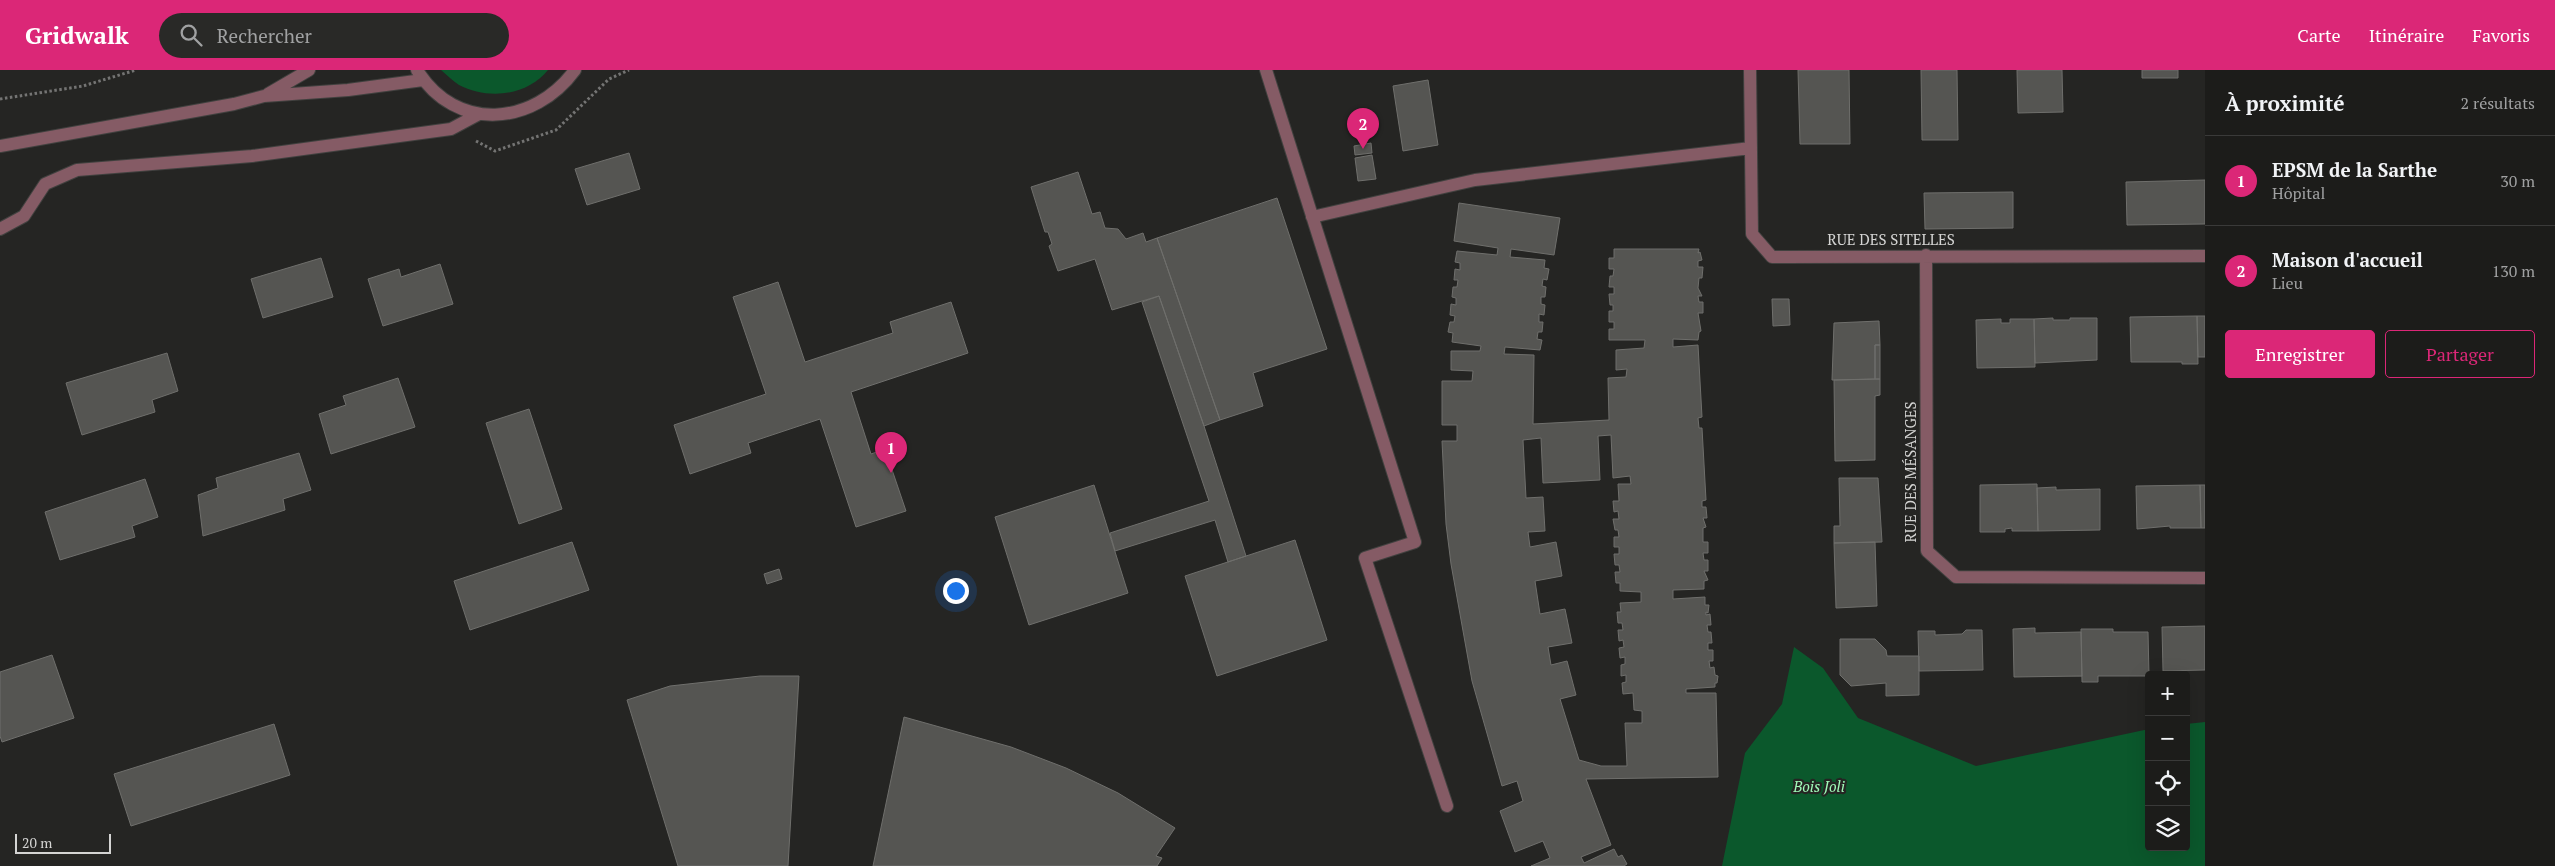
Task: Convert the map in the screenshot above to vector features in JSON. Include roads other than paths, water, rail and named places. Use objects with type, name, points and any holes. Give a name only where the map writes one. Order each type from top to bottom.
[{"type":"street","points":[[264,96],[308,70]]},
{"type":"street","points":[[0,146],[234,104],[264,96],[348,90],[420,75],[447,101],[479,114],[511,114],[540,104],[564,84],[575,70]]},
{"type":"street","points":[[1266,70],[1415,542],[1365,558],[1447,806]]},
{"type":"street","name":"RUE DES SITELLES","points":[[1750,70],[1752,234],[1772,257],[1926,255],[2205,256]]},
{"type":"street","points":[[0,230],[24,216],[45,184],[78,170],[252,156],[451,129],[479,114]]},
{"type":"street","points":[[1312,217],[1475,180],[1751,148]]},
{"type":"street","name":"RUE DES MÉSANGES","points":[[1926,255],[1927,551],[1956,577],[2205,578]]},
{"type":"place","name":"Maison d'accueil","points":[[1363,149]]},
{"type":"place","name":"EPSM de la Sarthe","points":[[891,473]]},
{"type":"park label","name":"Bois Joli","points":[[1819,787]]}]
